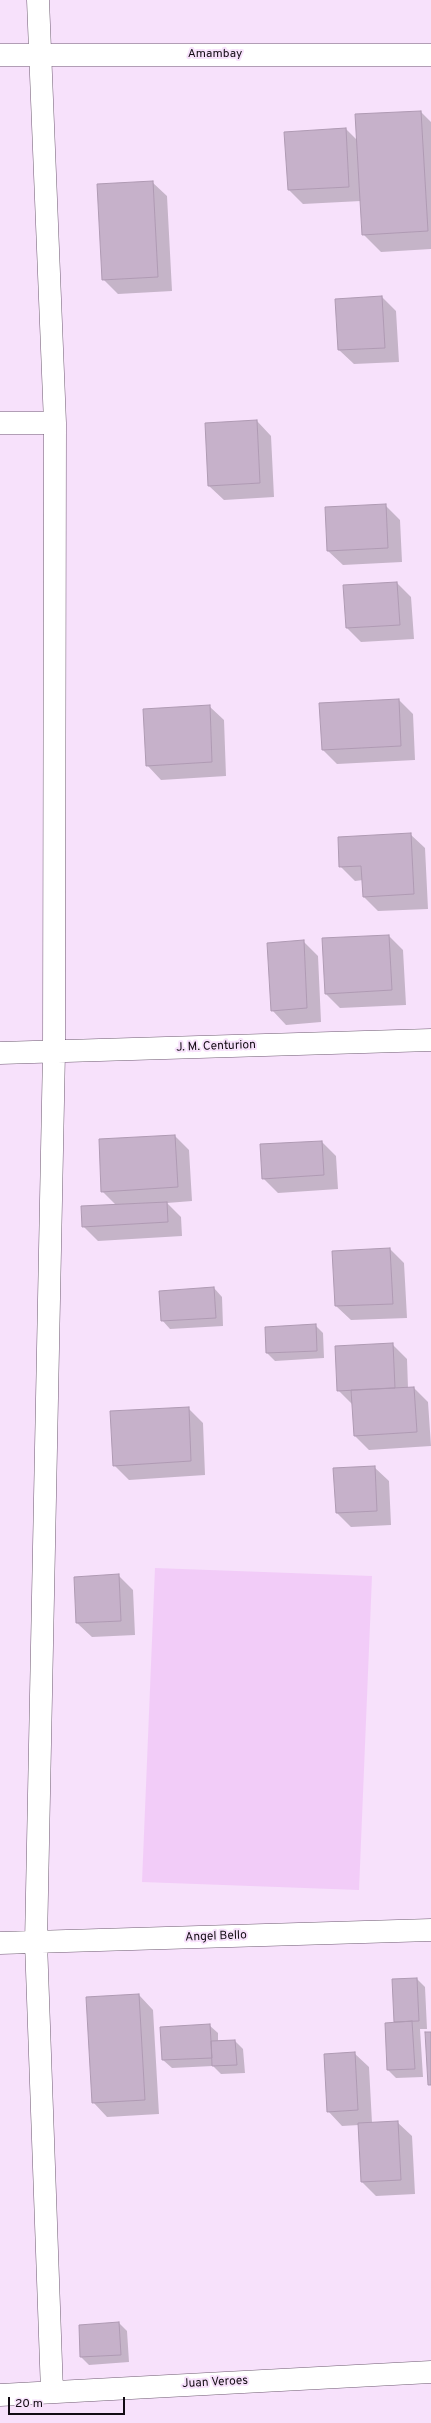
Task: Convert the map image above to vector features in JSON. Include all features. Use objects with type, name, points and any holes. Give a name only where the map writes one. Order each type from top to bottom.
[{"type":"street","points":[[38,0],[39,56],[55,423],[54,1052],[36,1942],[52,2392]]},
{"type":"street","name":"Amambay","points":[[0,55],[431,55]]},
{"type":"street","points":[[0,423],[55,423]]},
{"type":"street","name":"J. M. Centurion","points":[[0,1053],[431,1040]]},
{"type":"street","name":"Angel Bello","points":[[0,1943],[431,1930]]},
{"type":"street","name":"Juan Veroes","points":[[0,2395],[431,2372]]},
{"type":"shaded area","points":[[155,1568],[372,1576],[359,1890],[142,1882]]},
{"type":"building","points":[[421,111],[428,231],[362,235],[355,114]]},
{"type":"building","points":[[346,128],[349,187],[288,190],[284,132]]},
{"type":"building","points":[[153,181],[158,277],[102,280],[97,184]]},
{"type":"building","points":[[382,296],[385,348],[338,350],[335,299]]},
{"type":"building","points":[[257,420],[260,483],[208,486],[205,423]]},
{"type":"building","points":[[386,504],[388,548],[327,551],[325,507]]},
{"type":"building","points":[[397,582],[400,625],[346,628],[343,585]]},
{"type":"building","points":[[399,699],[401,746],[322,750],[319,703]]},
{"type":"building","points":[[210,705],[212,762],[146,766],[143,709]]},
{"type":"building","points":[[411,833],[414,894],[363,897],[361,866],[339,867],[338,837]]},
{"type":"building","points":[[389,935],[392,990],[325,994],[322,938]]},
{"type":"building","points":[[304,940],[307,1008],[271,1011],[267,943]]},
{"type":"building","points":[[175,1135],[178,1187],[101,1192],[99,1139]]},
{"type":"building","points":[[322,1141],[324,1175],[262,1179],[260,1144]]},
{"type":"building","points":[[167,1202],[168,1222],[82,1227],[81,1206]]},
{"type":"building","points":[[390,1248],[393,1304],[335,1306],[332,1251]]},
{"type":"building","points":[[214,1287],[216,1318],[161,1321],[159,1291]]},
{"type":"building","points":[[316,1324],[317,1351],[266,1353],[265,1327]]},
{"type":"building","points":[[393,1343],[395,1388],[337,1391],[335,1346]]},
{"type":"building","points":[[414,1387],[417,1432],[354,1436],[351,1390]]},
{"type":"building","points":[[189,1407],[191,1461],[113,1466],[110,1411]]},
{"type":"building","points":[[375,1466],[377,1511],[336,1513],[333,1468]]},
{"type":"building","points":[[119,1574],[121,1621],[76,1623],[74,1577]]},
{"type":"building","points":[[417,1978],[419,2021],[394,2022],[392,1979]]},
{"type":"building","points":[[139,1994],[145,2100],[92,2103],[86,1997]]},
{"type":"building","points":[[412,2021],[415,2069],[387,2070],[385,2023]]},
{"type":"building","points":[[210,2024],[212,2058],[162,2060],[160,2027]]},
{"type":"building","points":[[425,2032],[431,2032],[431,2085],[428,2085]]},
{"type":"building","points":[[235,2040],[237,2065],[212,2066],[211,2041]]},
{"type":"building","points":[[355,2052],[358,2110],[327,2112],[324,2054]]},
{"type":"building","points":[[398,2121],[401,2180],[361,2182],[358,2123]]},
{"type":"building","points":[[119,2322],[121,2355],[80,2357],[79,2325]]}]
